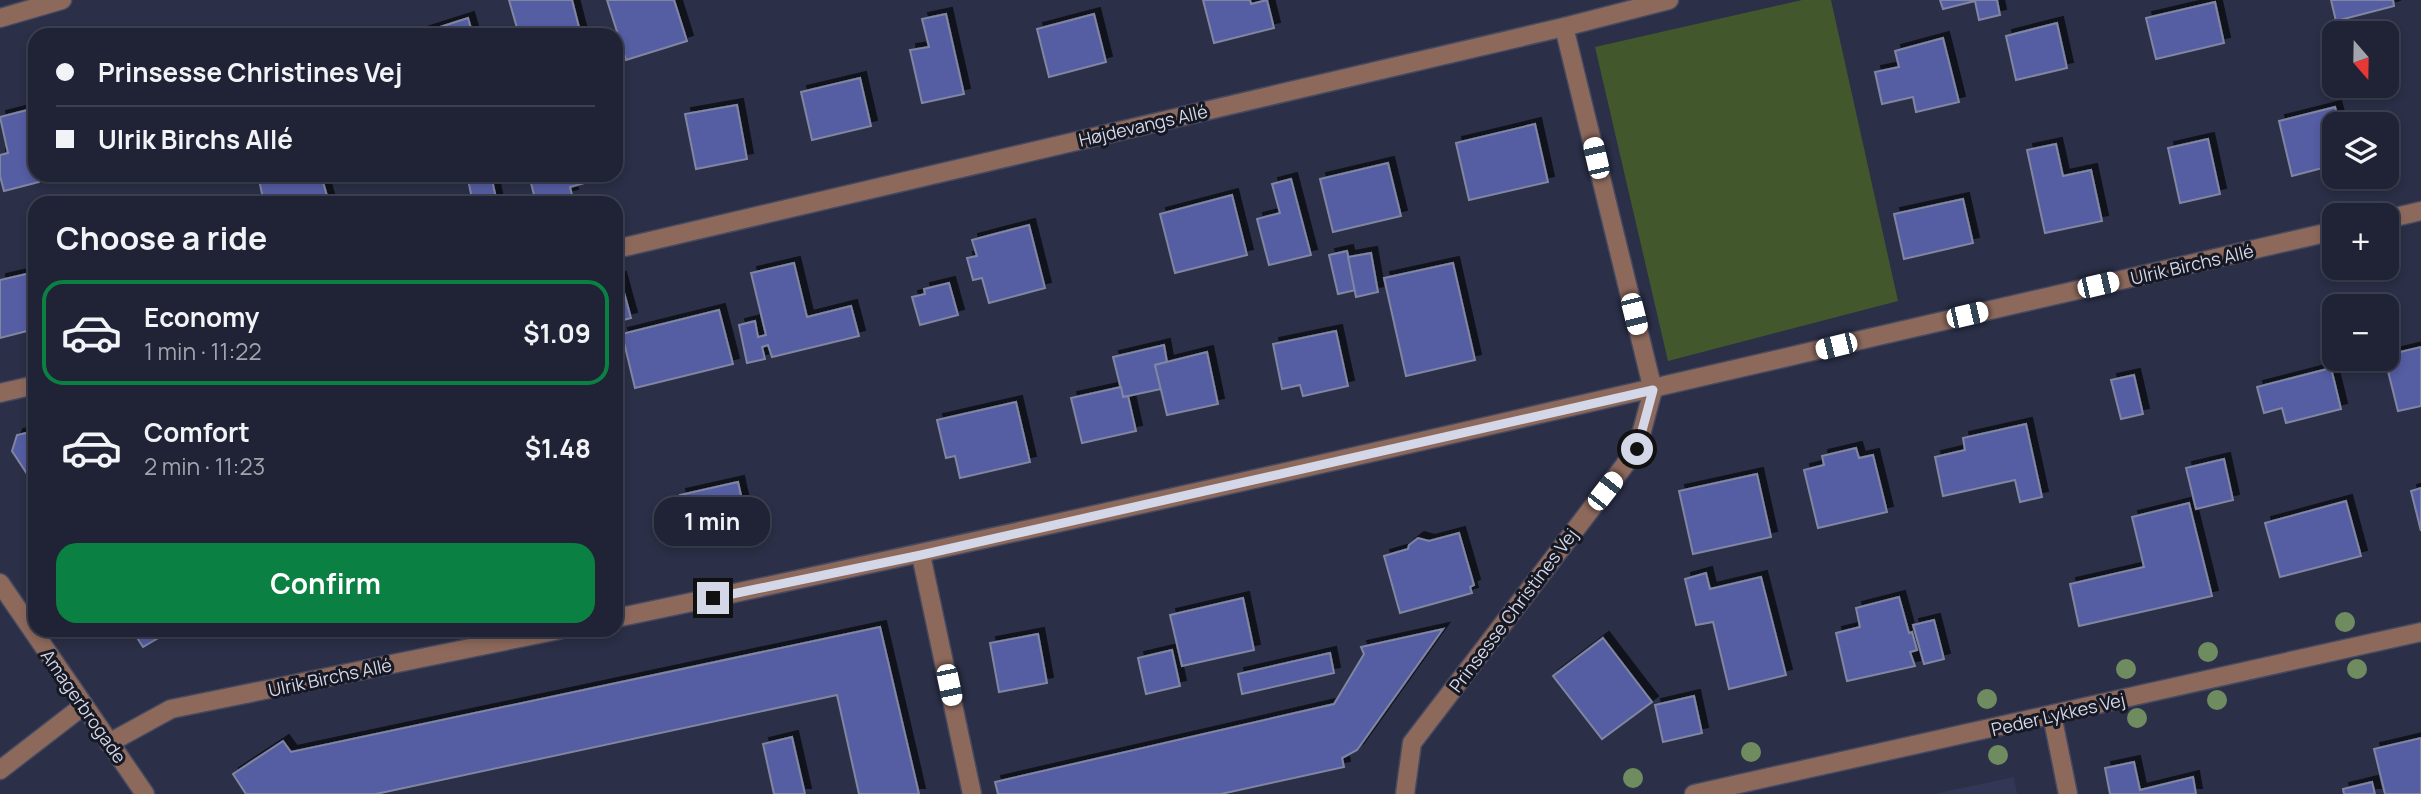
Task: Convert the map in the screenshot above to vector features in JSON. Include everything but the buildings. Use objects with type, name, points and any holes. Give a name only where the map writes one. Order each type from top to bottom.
[{"type":"street","points":[[0,18],[62,0]]},
{"type":"street","name":"Højdevangs Allé","points":[[623,247],[1564,27],[1669,0]]},
{"type":"street","name":"Prinsesse Christines Vej","points":[[1405,794],[1412,743],[1637,449],[1653,390],[1564,27]]},
{"type":"street","points":[[2399,216],[2421,211]]},
{"type":"street","name":"Ulrik Birchs Allé","points":[[623,617],[921,555],[1653,390],[2322,234]]},
{"type":"street","points":[[0,393],[28,387]]},
{"type":"street","points":[[921,555],[972,794]]},
{"type":"street","name":"Amagerbrogade","points":[[0,583],[28,624]]},
{"type":"street","name":"Peder Lykkes Vej","points":[[1694,794],[2421,632]]},
{"type":"street","name":"Amagerbrogade","points":[[36,637],[145,794]]},
{"type":"street","name":"Ulrik Birchs Allé","points":[[109,743],[172,709],[525,637]]},
{"type":"street","points":[[0,770],[83,706]]},
{"type":"street","points":[[2052,715],[2068,794]]},
{"type":"shaded area","points":[[2014,777],[2017,794],[1934,794]]},
{"type":"green space","points":[[1802,0],[1831,0],[1898,301],[1668,361],[1595,47]]},
{"type":"route","points":[[713,598],[921,555],[1653,390],[1637,449]]}]
